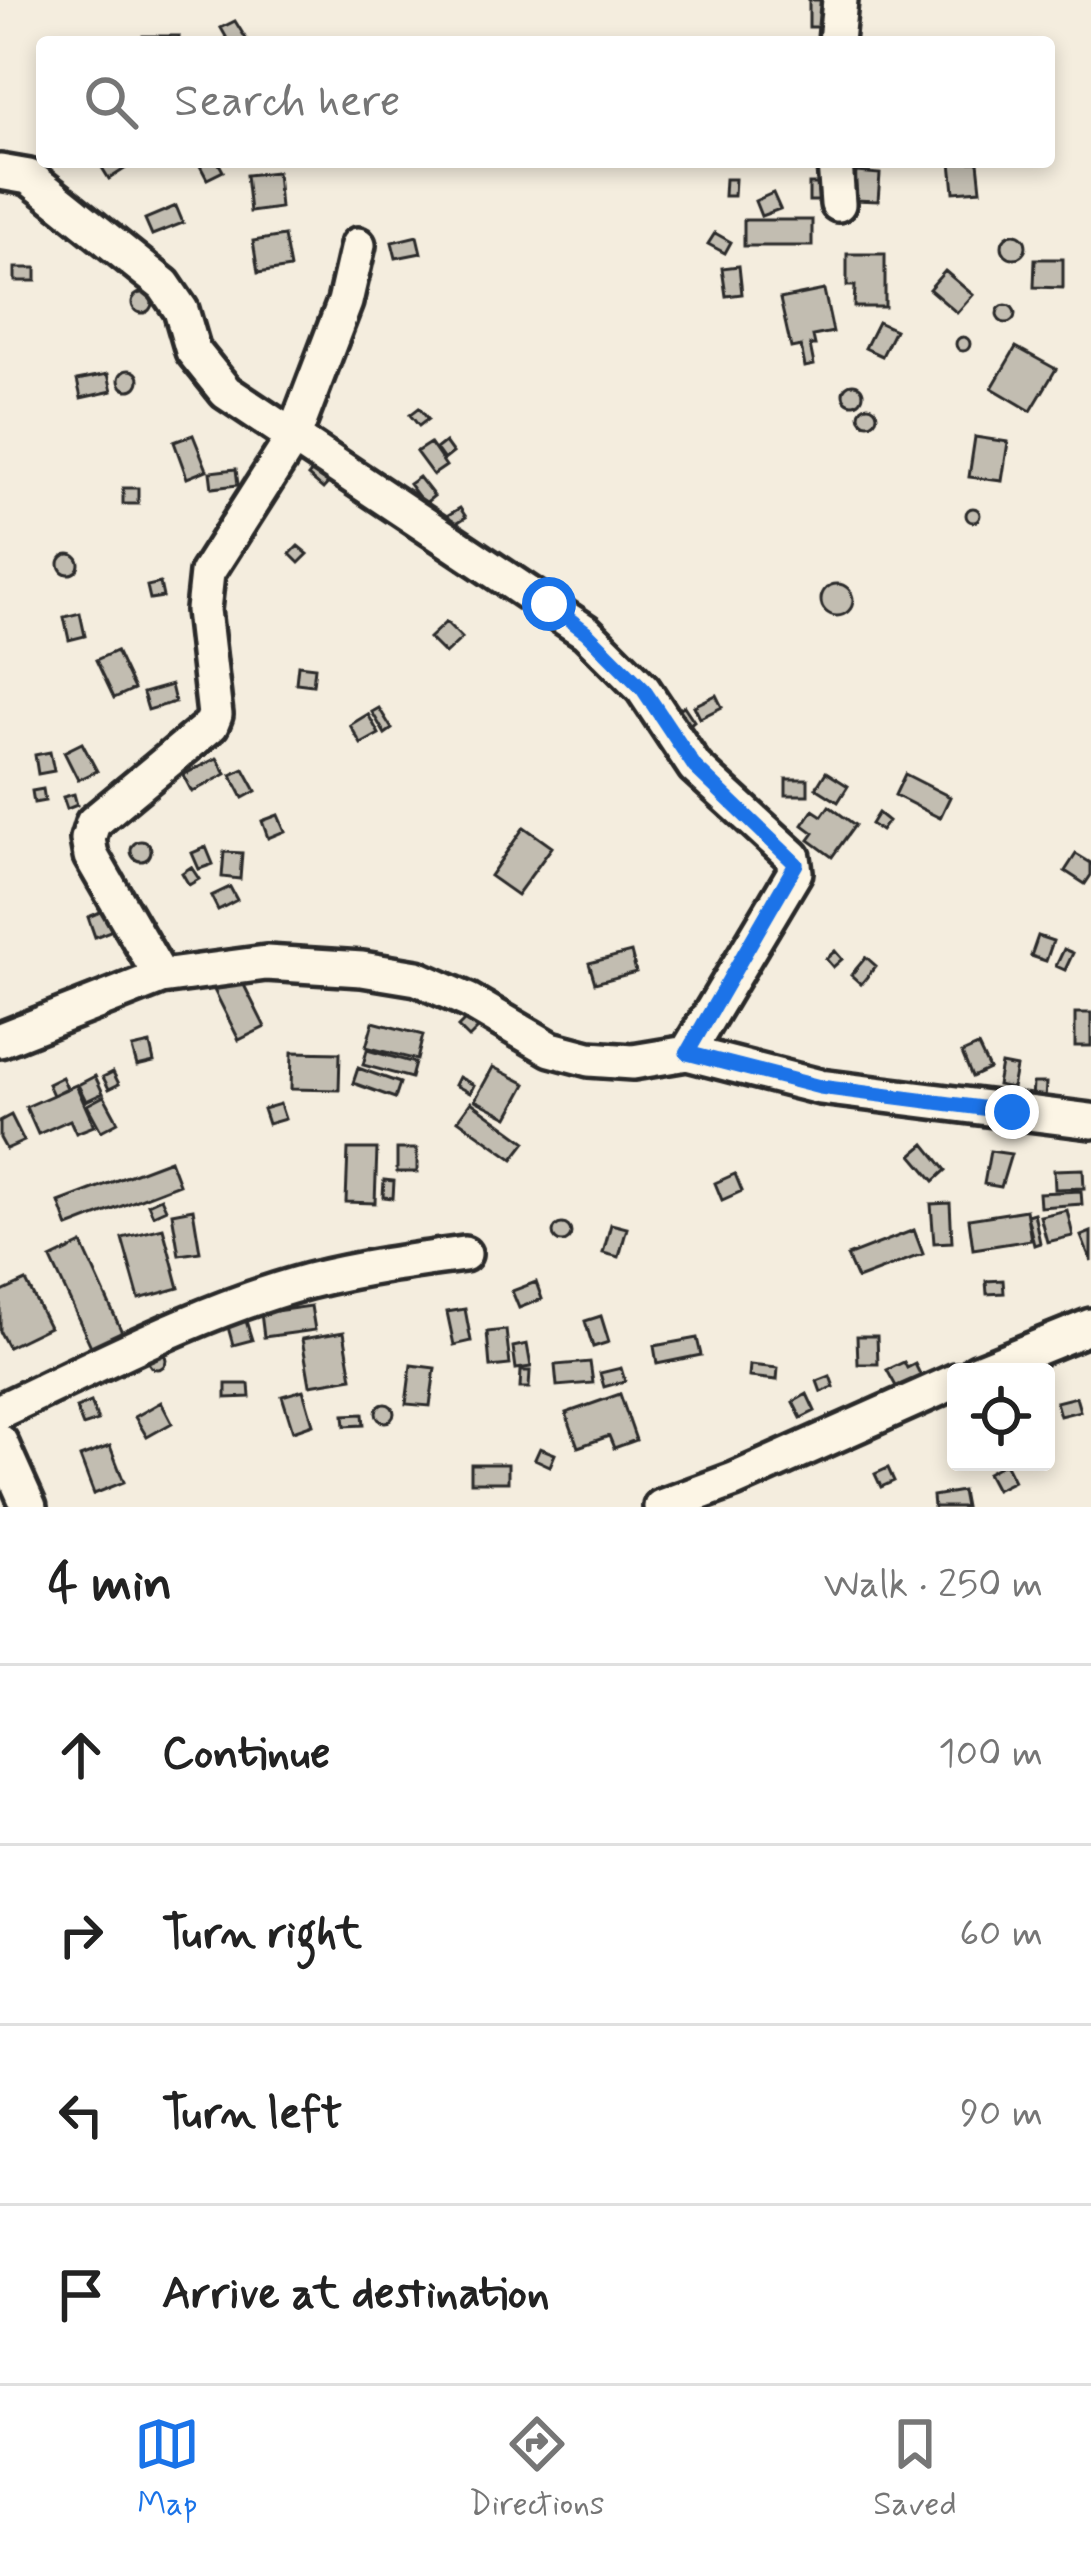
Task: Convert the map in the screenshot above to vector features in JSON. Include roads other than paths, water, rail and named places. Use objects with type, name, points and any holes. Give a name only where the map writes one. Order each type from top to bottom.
[{"type":"street","points":[[837,36],[840,0]]},
{"type":"street","points":[[836,168],[838,204]]},
{"type":"street","points":[[0,172],[29,177],[164,285],[181,310],[193,350],[226,392],[586,632],[643,689],[695,767],[793,857],[795,872],[687,1053]]},
{"type":"street","points":[[160,976],[91,856],[88,839],[93,823],[211,725],[217,704],[203,610],[207,573],[293,438],[345,302],[358,244]]},
{"type":"street","points":[[0,1040],[160,976],[266,963],[362,969],[417,978],[469,1000],[551,1049],[589,1059],[633,1062],[687,1053],[820,1087],[1091,1121]]},
{"type":"street","points":[[0,1412],[228,1307],[390,1263],[464,1254]]},
{"type":"street","points":[[998,1363],[1091,1326]]},
{"type":"street","points":[[661,1507],[740,1493],[947,1386]]},
{"type":"street","points":[[0,1442],[29,1507]]}]
